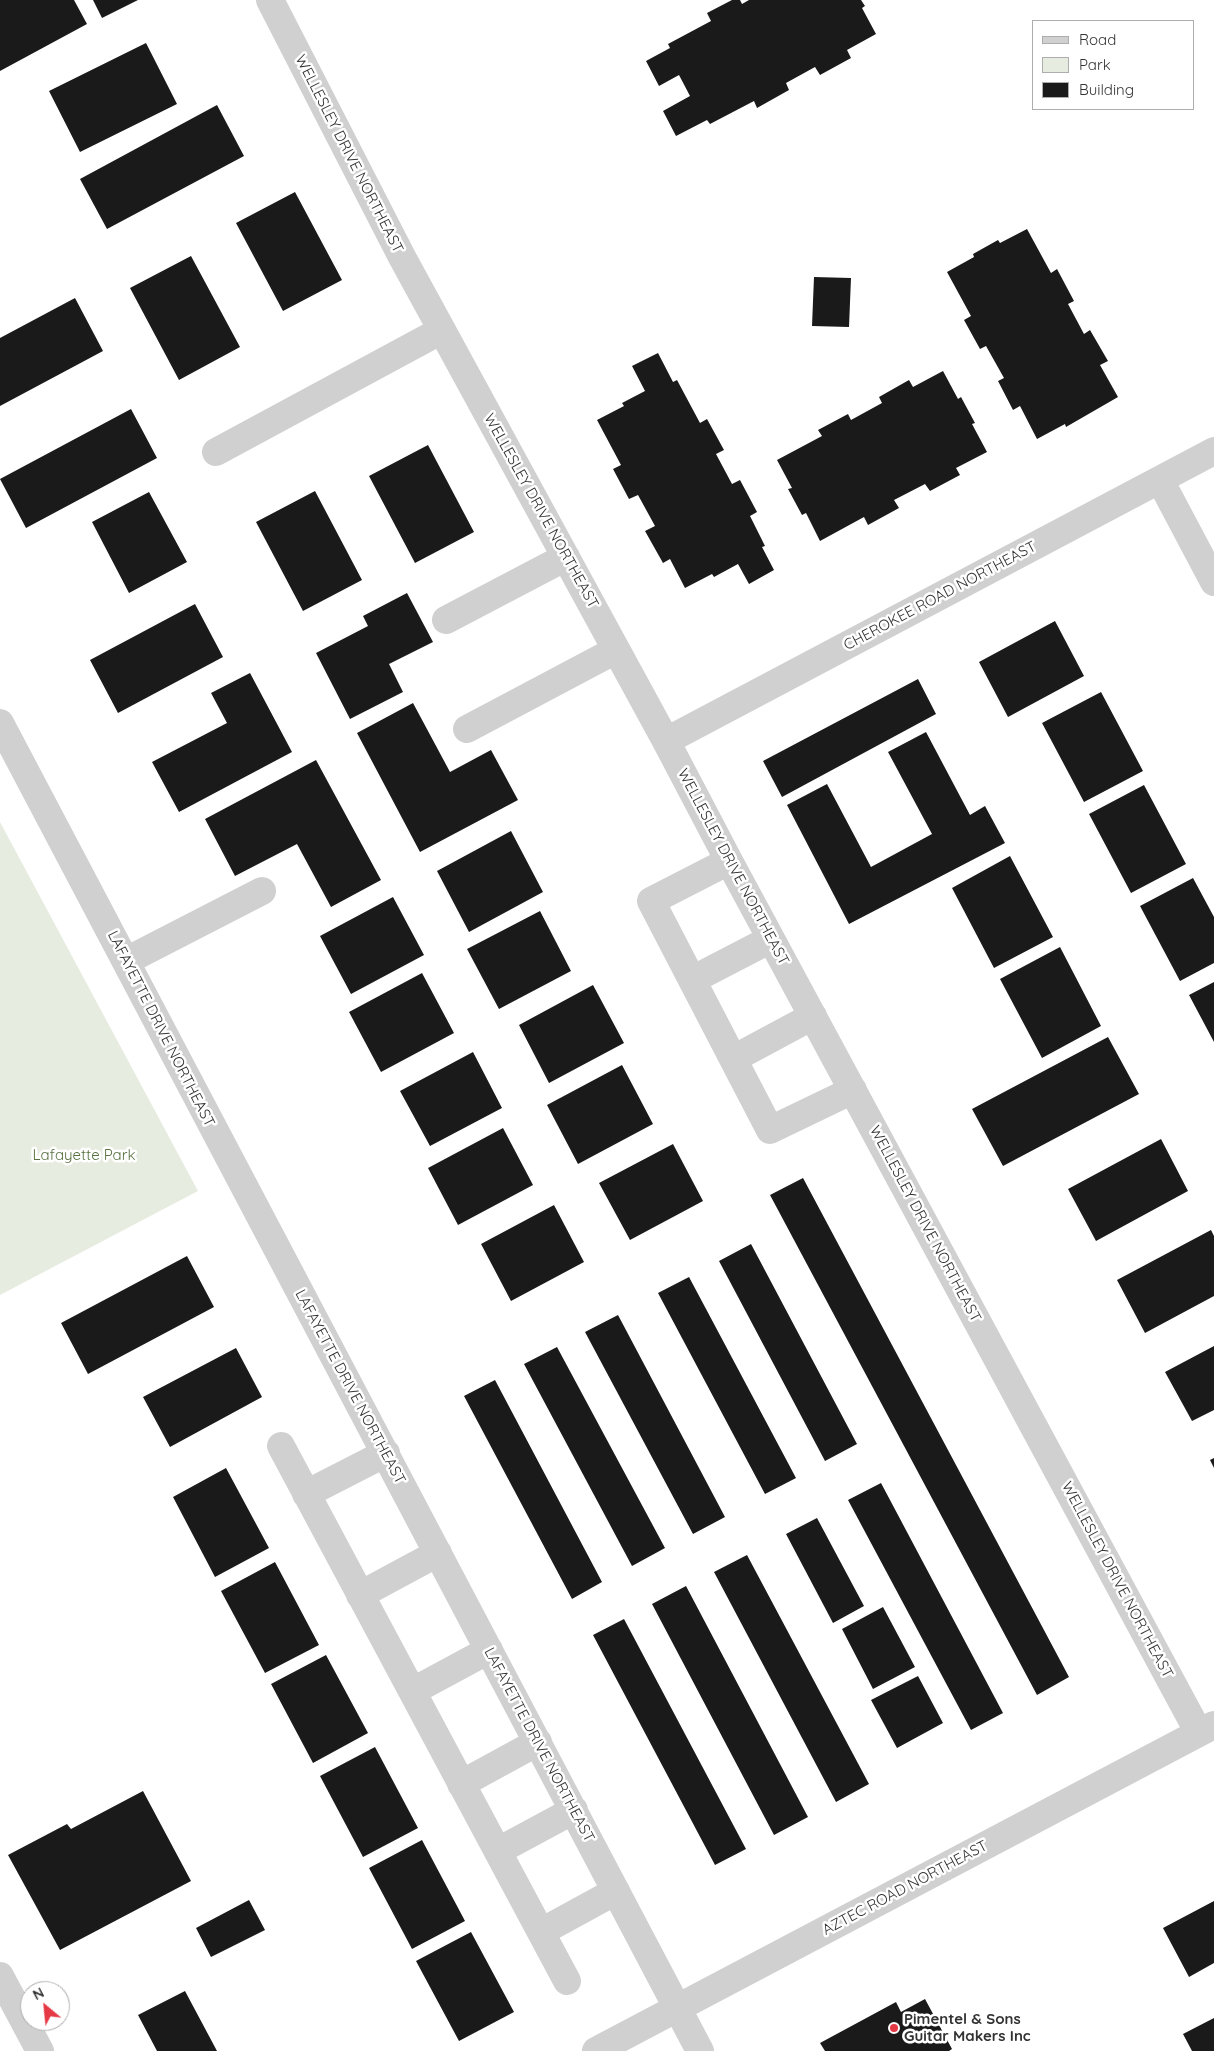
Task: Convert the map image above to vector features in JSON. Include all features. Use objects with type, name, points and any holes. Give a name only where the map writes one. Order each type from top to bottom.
[{"type":"street","name":"WELLESLEY DRIVE NORTHEAST","points":[[270,0],[402,257],[666,741],[771,939],[1207,1729]]},
{"type":"street","points":[[216,452],[442,330]]},
{"type":"street","name":"CHEROKEE ROAD NORTHEAST","points":[[666,741],[1214,451]]},
{"type":"street","points":[[1160,480],[1214,582]]},
{"type":"street","points":[[446,620],[566,557]]},
{"type":"street","points":[[467,729],[616,650]]},
{"type":"street","name":"LAFAYETTE DRIVE NORTHEAST","points":[[0,723],[700,2051]]},
{"type":"street","points":[[729,861],[651,901],[770,1130],[853,1090]]},
{"type":"street","points":[[126,961],[262,891]]},
{"type":"street","points":[[692,980],[771,939]]},
{"type":"street","points":[[733,1059],[813,1016]]},
{"type":"street","points":[[281,1446],[567,1981]]},
{"type":"street","points":[[306,1494],[386,1453]]},
{"type":"street","points":[[360,1595],[438,1553]]},
{"type":"street","points":[[412,1691],[489,1650]]},
{"type":"street","name":"AZTEC ROAD NORTHEAST","points":[[596,2051],[1207,1729]]},
{"type":"street","points":[[461,1784],[538,1742]]},
{"type":"street","points":[[498,1851],[574,1810]]},
{"type":"street","points":[[541,1932],[616,1891]]},
{"type":"street","points":[[0,1976],[40,2051]]},
{"type":"green space","name":"Lafayette Park","points":[[0,822],[198,1191],[0,1295]]},
{"type":"building","points":[[0,0],[74,0],[87,24],[0,71]]},
{"type":"building","points":[[93,0],[138,0],[102,18]]},
{"type":"building","points":[[732,0],[740,0],[742,4],[749,0],[861,0],[865,6],[862,8],[876,34],[847,50],[851,58],[820,75],[815,67],[786,83],[789,90],[757,108],[754,101],[710,124],[707,120],[676,136],[663,111],[690,96],[679,75],[659,86],[646,61],[670,48],[668,44],[711,21],[707,13]]},
{"type":"building","points":[[146,43],[177,104],[80,152],[49,91]]},
{"type":"building","points":[[217,105],[244,156],[107,229],[80,179]]},
{"type":"building","points":[[295,192],[342,280],[283,311],[236,223]]},
{"type":"building","points":[[1027,229],[1051,273],[1057,269],[1074,301],[1068,304],[1084,334],[1090,330],[1108,361],[1100,365],[1118,397],[1066,427],[1065,424],[1037,439],[1020,406],[1013,410],[998,381],[1004,378],[986,346],[980,349],[964,320],[971,316],[947,272],[974,257],[973,254],[998,240],[1000,243]]},
{"type":"building","points":[[191,256],[240,347],[179,380],[130,288]]},
{"type":"building","points":[[814,277],[851,278],[849,327],[812,326]]},
{"type":"building","points":[[75,298],[103,351],[0,406],[0,338]]},
{"type":"building","points":[[658,353],[673,382],[677,380],[700,423],[707,419],[724,450],[716,454],[732,484],[740,480],[757,512],[750,516],[765,546],[762,547],[774,570],[749,584],[738,564],[714,577],[712,574],[685,588],[670,559],[663,563],[645,531],[655,526],[638,495],[629,499],[613,469],[621,465],[597,420],[624,406],[622,403],[645,391],[632,366]]},
{"type":"building","points":[[943,371],[958,399],[961,397],[975,423],[972,424],[987,452],[956,468],[960,475],[930,491],[925,484],[894,500],[899,508],[868,525],[864,517],[820,541],[806,513],[802,515],[788,489],[792,488],[777,460],[822,436],[818,430],[848,414],[851,420],[882,403],[879,397],[909,380],[913,387]]},
{"type":"building","points":[[131,409],[157,458],[26,528],[0,479]]},
{"type":"building","points":[[428,445],[474,532],[415,563],[369,476]]},
{"type":"building","points":[[315,491],[362,580],[303,611],[256,522]]},
{"type":"building","points":[[149,492],[187,562],[129,593],[92,522]]},
{"type":"building","points":[[407,593],[433,642],[389,664],[403,692],[350,719],[316,653],[368,626],[363,616]]},
{"type":"building","points":[[195,604],[223,657],[118,713],[90,660]]},
{"type":"building","points":[[1055,621],[1084,676],[1008,717],[979,662]]},
{"type":"building","points":[[250,673],[292,752],[179,812],[152,762],[227,723],[211,693]]},
{"type":"building","points":[[918,679],[936,714],[782,797],[763,761]]},
{"type":"building","points":[[1101,692],[1143,771],[1084,802],[1042,723]]},
{"type":"building","points":[[413,703],[450,772],[491,750],[518,800],[420,852],[357,733]]},
{"type":"building","points":[[926,732],[970,815],[985,806],[1005,843],[849,924],[787,805],[827,784],[871,867],[932,834],[888,752]]},
{"type":"building","points":[[316,760],[381,880],[331,907],[297,844],[235,876],[205,819]]},
{"type":"building","points":[[1144,785],[1186,864],[1131,893],[1089,814]]},
{"type":"building","points":[[511,831],[543,892],[469,932],[437,871]]},
{"type":"building","points":[[1010,856],[1053,937],[994,968],[952,888]]},
{"type":"building","points":[[1193,878],[1214,917],[1214,963],[1180,981],[1140,906]]},
{"type":"building","points":[[393,897],[424,955],[351,994],[320,936]]},
{"type":"building","points":[[540,911],[571,971],[499,1009],[467,949]]},
{"type":"building","points":[[1060,947],[1101,1026],[1042,1058],[1000,979]]},
{"type":"building","points":[[422,973],[454,1033],[381,1072],[349,1012]]},
{"type":"building","points":[[1214,982],[1214,1042],[1189,995]]},
{"type":"building","points":[[593,985],[624,1043],[549,1083],[519,1025]]},
{"type":"building","points":[[1108,1037],[1139,1094],[1003,1166],[972,1109]]},
{"type":"building","points":[[473,1052],[502,1108],[430,1146],[400,1091]]},
{"type":"building","points":[[622,1065],[653,1124],[578,1164],[547,1105]]},
{"type":"building","points":[[503,1128],[533,1185],[458,1225],[428,1168]]},
{"type":"building","points":[[1161,1139],[1188,1191],[1096,1241],[1068,1189]]},
{"type":"building","points":[[673,1144],[703,1201],[630,1240],[599,1183]]},
{"type":"building","points":[[803,1178],[1069,1677],[1037,1695],[770,1195]]},
{"type":"building","points":[[554,1205],[584,1262],[511,1301],[481,1244]]},
{"type":"building","points":[[1211,1230],[1214,1236],[1214,1296],[1145,1333],[1117,1280]]},
{"type":"building","points":[[751,1244],[857,1444],[825,1461],[719,1261]]},
{"type":"building","points":[[187,1256],[214,1307],[88,1374],[61,1323]]},
{"type":"building","points":[[689,1277],[796,1478],[765,1494],[658,1293]]},
{"type":"building","points":[[618,1315],[725,1517],[693,1534],[585,1332]]},
{"type":"building","points":[[1214,1346],[1214,1410],[1192,1421],[1165,1372]]},
{"type":"building","points":[[557,1347],[665,1548],[632,1566],[524,1364]]},
{"type":"building","points":[[236,1348],[262,1397],[170,1447],[143,1397]]},
{"type":"building","points":[[495,1380],[602,1582],[572,1599],[464,1396]]},
{"type":"building","points":[[1214,1458],[1214,1468],[1210,1460]]},
{"type":"building","points":[[226,1468],[269,1548],[215,1577],[173,1497]]},
{"type":"building","points":[[881,1483],[1003,1713],[971,1730],[848,1500]]},
{"type":"building","points":[[817,1518],[864,1606],[833,1623],[786,1534]]},
{"type":"building","points":[[747,1555],[869,1784],[836,1802],[714,1572]]},
{"type":"building","points":[[275,1562],[319,1645],[265,1673],[221,1591]]},
{"type":"building","points":[[686,1586],[808,1817],[774,1835],[652,1604]]},
{"type":"building","points":[[883,1607],[915,1667],[873,1689],[842,1629]]},
{"type":"building","points":[[624,1619],[746,1849],[715,1865],[593,1635]]},
{"type":"building","points":[[326,1655],[368,1733],[313,1763],[271,1684]]},
{"type":"building","points":[[918,1676],[943,1723],[897,1748],[871,1700]]},
{"type":"building","points":[[375,1747],[418,1828],[363,1857],[320,1776]]},
{"type":"building","points":[[143,1791],[191,1881],[60,1950],[8,1855],[67,1824],[71,1829]]},
{"type":"building","points":[[422,1840],[465,1921],[412,1949],[369,1868]]},
{"type":"building","points":[[249,1900],[265,1930],[211,1957],[196,1928]]},
{"type":"building","points":[[1214,1901],[1214,1963],[1189,1977],[1163,1928]]},
{"type":"building","points":[[471,1932],[514,2012],[459,2041],[416,1961]]},
{"type":"building","points":[[185,1991],[217,2051],[157,2051],[138,2015]]},
{"type":"building","name":"Pimentel & Sons Guitar Makers Inc","points":[[925,1999],[952,2049],[949,2051],[825,2051],[820,2043],[896,2002],[901,2012]]},
{"type":"building","points":[[1214,2018],[1214,2051],[1192,2051],[1183,2034]]},
{"type":"place","name":"Pimentel & Sons Guitar Makers Inc","points":[[894,2028]]}]
